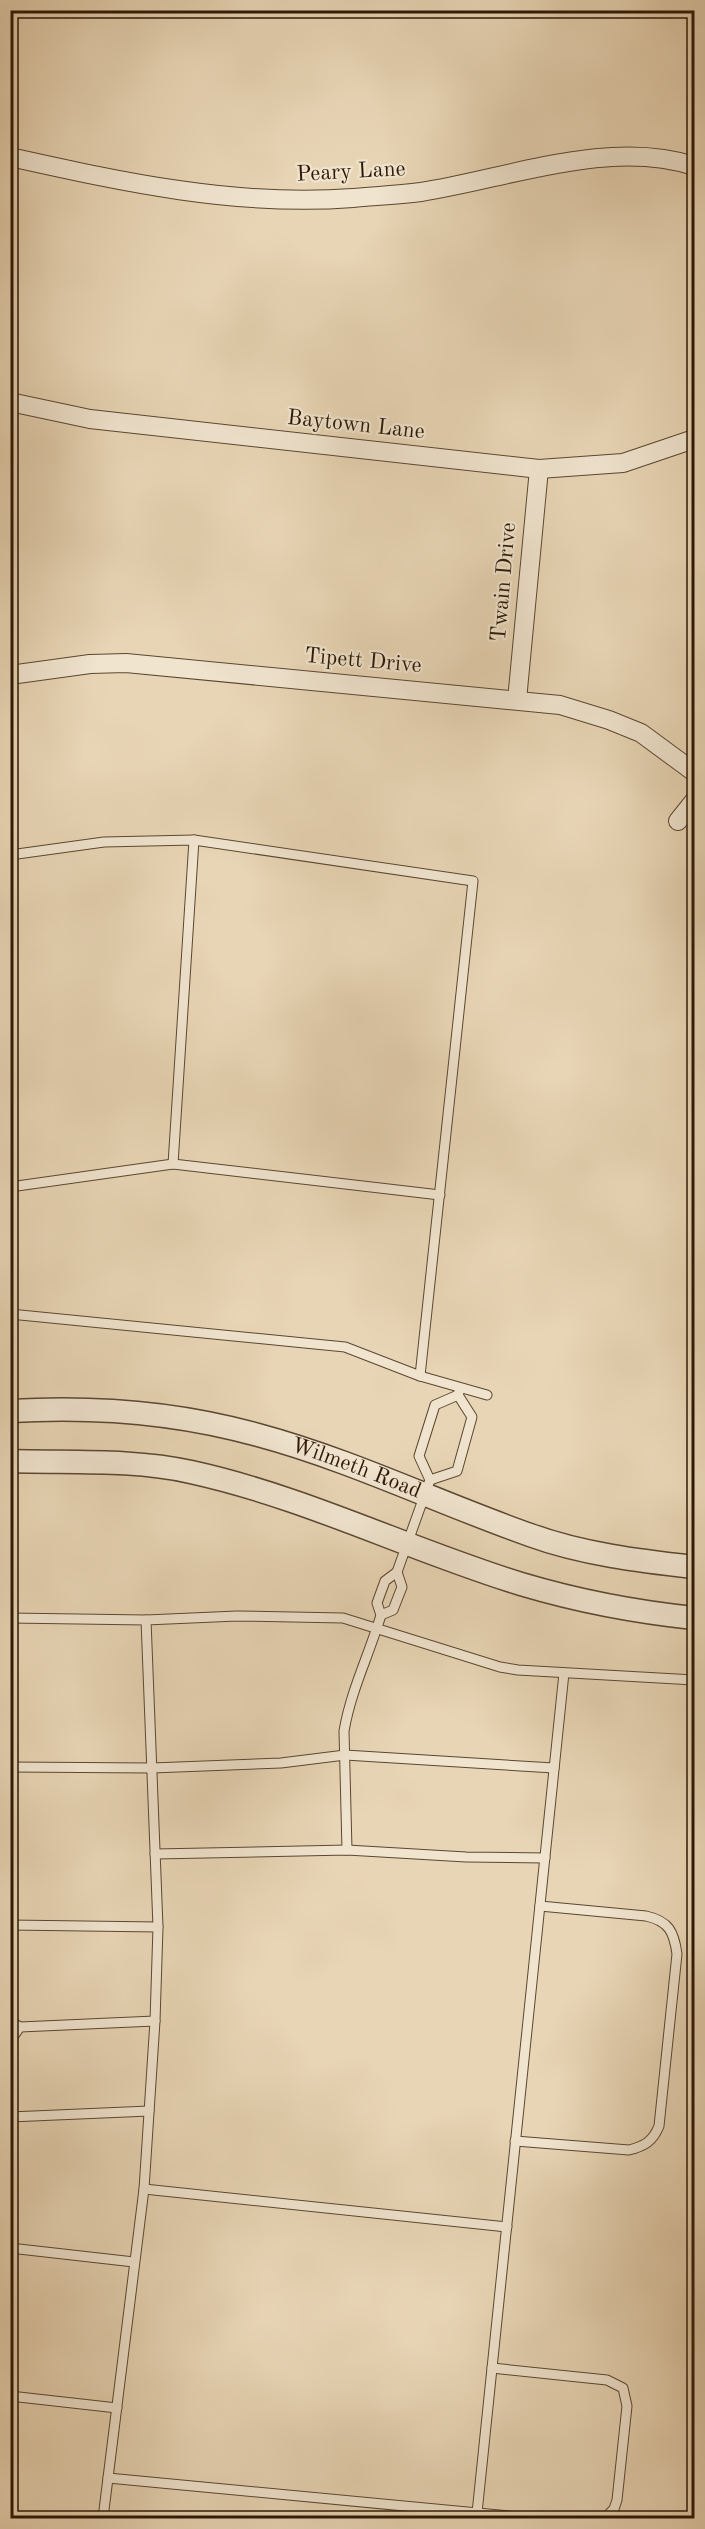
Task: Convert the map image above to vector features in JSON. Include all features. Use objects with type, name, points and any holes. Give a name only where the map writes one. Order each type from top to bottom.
[{"type":"street","name":"Peary Lane","points":[[10,157],[124,182],[239,198],[286,200],[350,198],[420,192],[588,159],[638,157],[694,166]]},
{"type":"street","name":"Baytown Lane","points":[[10,402],[90,419],[539,469],[623,463],[694,440]]},
{"type":"street","name":"Twain Drive","points":[[517,700],[539,469]]},
{"type":"street","name":"Tipett Drive","points":[[10,675],[90,664],[126,663],[560,705],[609,720],[641,733],[694,772]]},
{"type":"street","points":[[678,821],[694,801]]},
{"type":"street","name":"Wilmeth Road","points":[[10,1411],[83,1408],[180,1417],[257,1434],[427,1487],[532,1536],[603,1554],[694,1567]]},
{"type":"street","points":[[10,1461],[158,1466],[190,1472],[272,1494],[520,1583],[569,1597],[694,1618]]},
{"type":"lane","points":[[10,855],[104,842],[194,840],[473,881],[420,1376]]},
{"type":"lane","points":[[173,1164],[194,840]]},
{"type":"lane","points":[[10,1187],[173,1164],[440,1195]]},
{"type":"lane","points":[[10,1314],[345,1347],[459,1391],[487,1395]]},
{"type":"lane","points":[[427,1487],[457,1471],[472,1417],[459,1391]]},
{"type":"lane","points":[[381,1615],[393,1610],[402,1587],[397,1572],[427,1487],[419,1456],[435,1405],[459,1391]]},
{"type":"lane","points":[[347,1850],[344,1731],[347,1712],[354,1686],[381,1615],[376,1603],[385,1581],[397,1572]]},
{"type":"lane","points":[[10,1618],[146,1620],[237,1616],[343,1618],[500,1667],[694,1680]]},
{"type":"lane","points":[[103,2518],[144,2189],[155,2020],[158,1927],[146,1620]]},
{"type":"lane","points":[[477,2513],[564,1673]]},
{"type":"lane","points":[[10,1767],[152,1768],[281,1762],[345,1755],[554,1768]]},
{"type":"lane","points":[[155,1854],[347,1850],[466,1857],[545,1858]]},
{"type":"lane","points":[[515,2141],[630,2150],[647,2144],[655,2136],[661,2115],[677,1954],[675,1939],[670,1927],[659,1919],[646,1916],[540,1906]]},
{"type":"lane","points":[[10,1925],[158,1927]]},
{"type":"lane","points":[[10,2021],[20,2027],[155,2020]]},
{"type":"lane","points":[[10,2041],[20,2027]]},
{"type":"lane","points":[[10,2117],[149,2111]]},
{"type":"lane","points":[[144,2189],[507,2227]]},
{"type":"lane","points":[[10,2248],[134,2262]]},
{"type":"lane","points":[[492,2368],[607,2380],[623,2388],[627,2406],[617,2500],[614,2509],[605,2518]]},
{"type":"lane","points":[[10,2396],[117,2408]]},
{"type":"lane","points":[[108,2478],[530,2518]]}]
